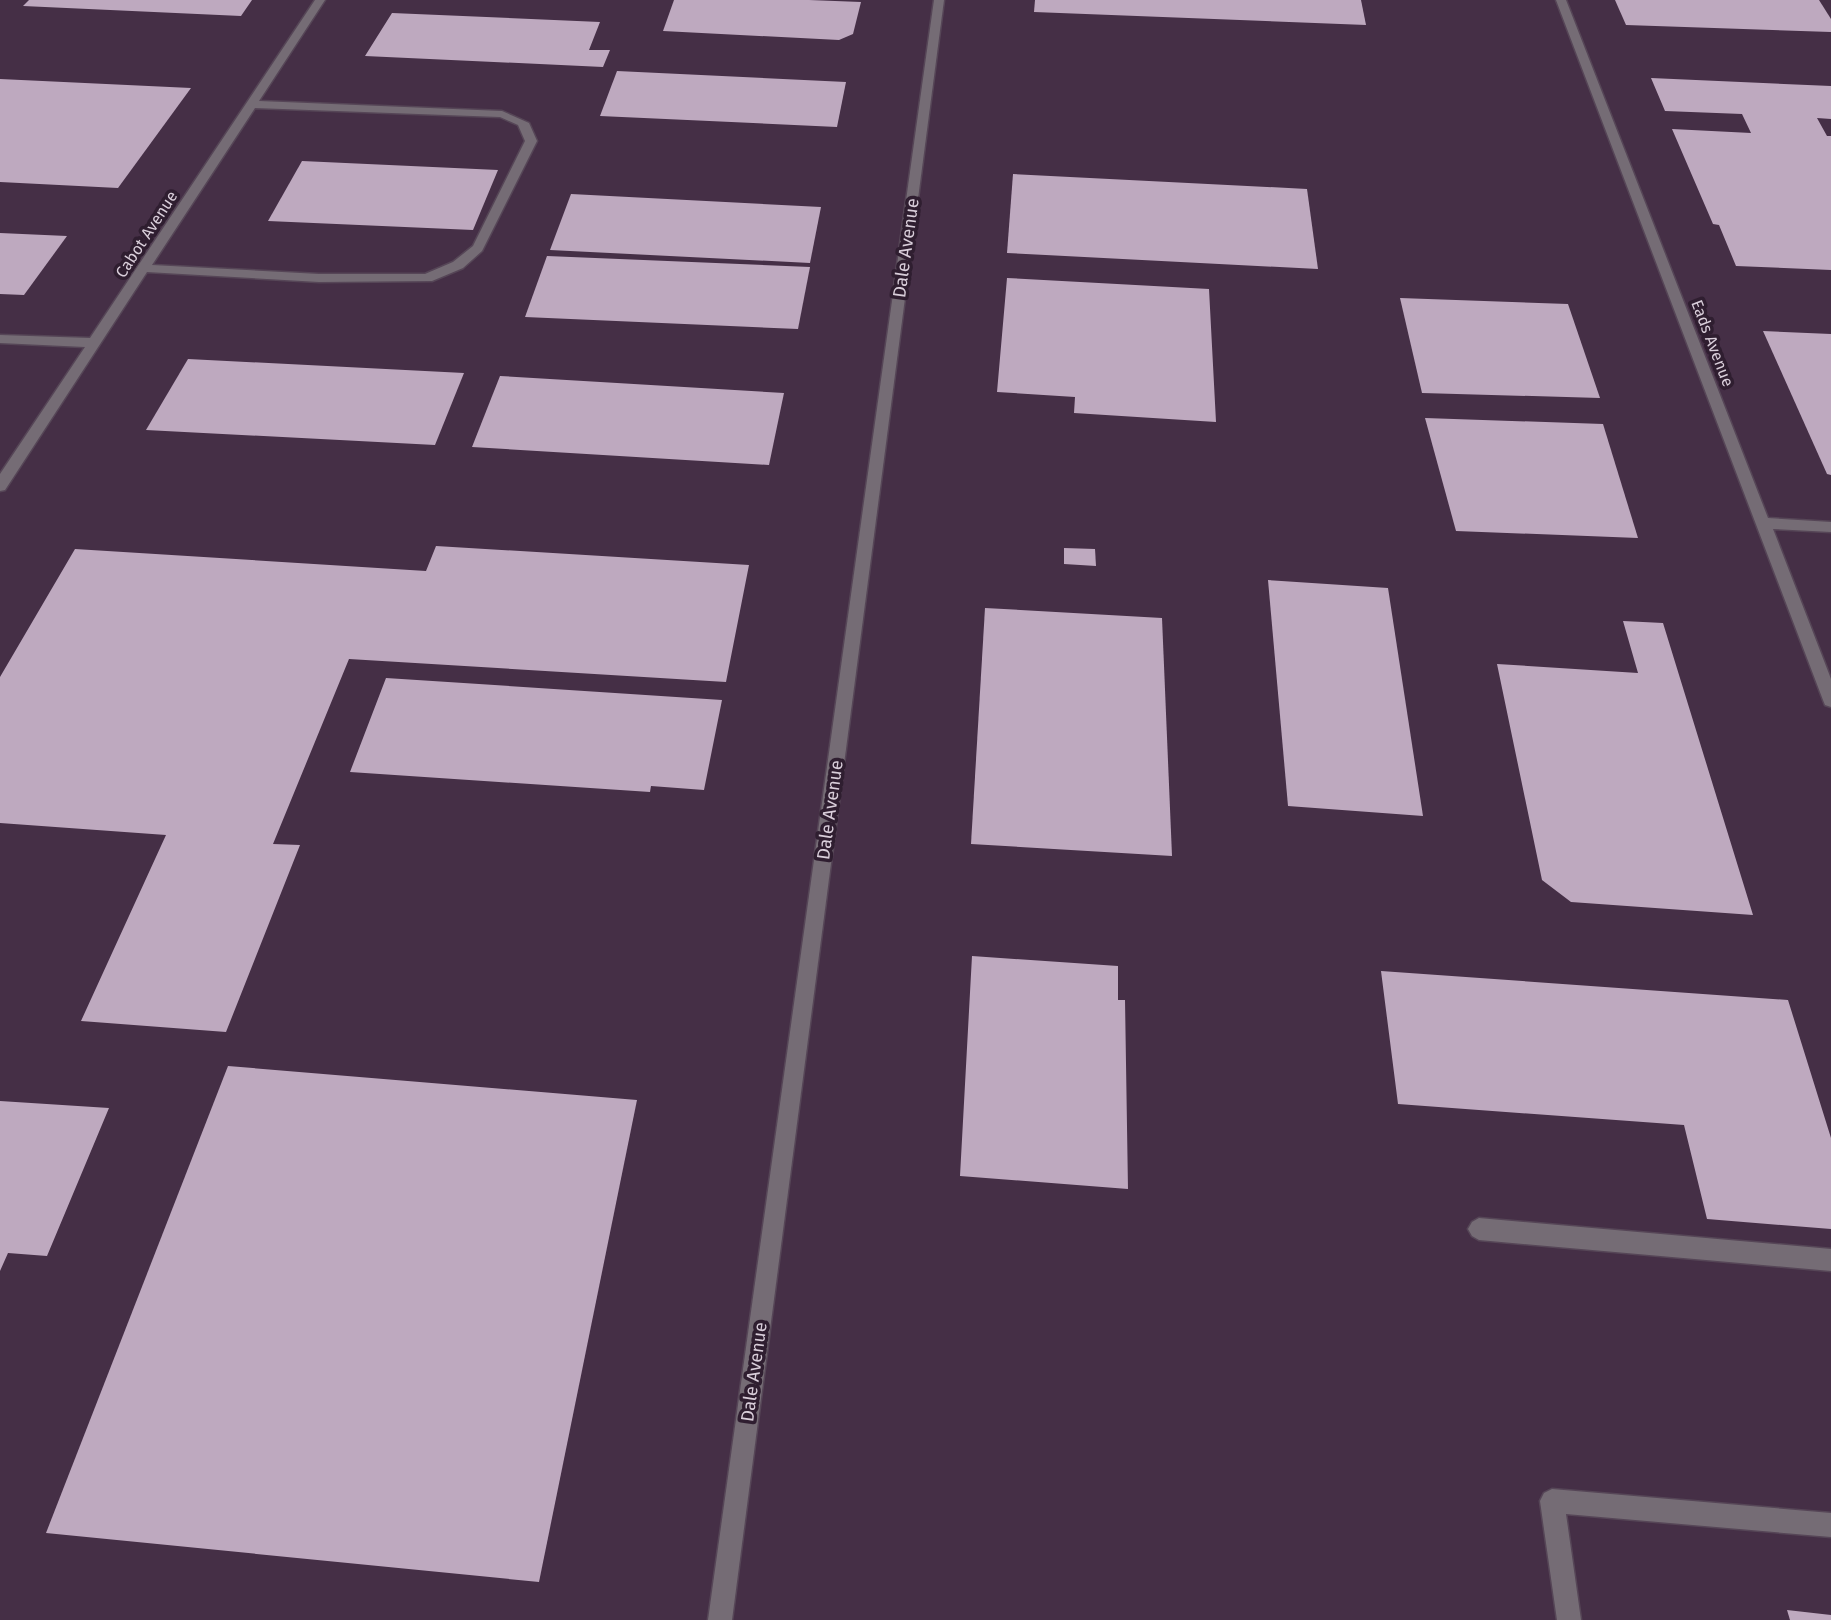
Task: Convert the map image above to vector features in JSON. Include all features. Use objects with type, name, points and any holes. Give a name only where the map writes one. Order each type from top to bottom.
[{"type":"street","name":"Cabot Avenue","points":[[0,486],[320,0]]},
{"type":"street","name":"Dale Avenue","points":[[720,1620],[939,0]]},
{"type":"street","name":"Eads Avenue","points":[[1561,0],[1831,700]]},
{"type":"street","points":[[144,268],[319,278],[427,278],[457,265],[478,248],[531,141],[523,123],[502,114],[252,104]]},
{"type":"street","points":[[0,338],[94,343]]},
{"type":"street","points":[[1763,523],[1831,527]]},
{"type":"street","points":[[1479,1229],[1831,1260]]},
{"type":"street","points":[[1569,1620],[1552,1501],[1831,1525]]},
{"type":"shaded area","points":[[0,0],[1831,0],[1831,1620],[0,1620]]},
{"type":"building","points":[[29,0],[252,0],[241,16],[23,6]]},
{"type":"building","points":[[674,0],[861,2],[853,34],[839,40],[663,31]]},
{"type":"building","points":[[1035,0],[1361,0],[1366,25],[1034,12]]},
{"type":"building","points":[[1615,0],[1819,0],[1831,19],[1831,32],[1626,25]]},
{"type":"building","points":[[392,13],[600,22],[589,50],[610,50],[603,67],[365,56]]},
{"type":"building","points":[[617,71],[846,82],[837,127],[600,116]]},
{"type":"building","points":[[1651,78],[1831,86],[1831,119],[1817,118],[1827,136],[1831,136],[1831,270],[1736,266],[1719,225],[1713,224],[1672,129],[1751,133],[1742,114],[1665,111]]},
{"type":"building","points":[[0,79],[191,88],[118,188],[0,182]]},
{"type":"building","points":[[302,161],[498,170],[473,230],[268,221]]},
{"type":"building","points":[[1013,174],[1307,189],[1318,269],[1007,253]]},
{"type":"building","points":[[571,194],[821,207],[810,263],[550,250]]},
{"type":"building","points":[[0,233],[67,236],[24,295],[0,294]]},
{"type":"building","points":[[547,256],[810,267],[798,329],[525,317]]},
{"type":"building","points":[[1007,278],[1209,289],[1216,422],[1074,413],[1075,397],[997,392]]},
{"type":"building","points":[[1400,298],[1568,304],[1600,398],[1422,393]]},
{"type":"building","points":[[1763,331],[1831,334],[1831,475],[1827,474]]},
{"type":"building","points":[[188,359],[464,373],[435,445],[146,430]]},
{"type":"building","points":[[500,376],[784,393],[769,465],[472,447]]},
{"type":"building","points":[[1425,418],[1603,424],[1638,538],[1456,531]]},
{"type":"building","points":[[436,546],[749,565],[726,682],[349,659],[273,844],[300,845],[226,1032],[81,1021],[166,835],[0,823],[0,677],[75,549],[426,571]]},
{"type":"building","points":[[1064,548],[1095,549],[1096,566],[1064,564]]},
{"type":"building","points":[[1268,580],[1388,588],[1423,816],[1288,806]]},
{"type":"building","points":[[985,608],[1162,618],[1172,856],[971,844]]},
{"type":"building","points":[[1623,621],[1663,623],[1753,915],[1571,902],[1542,880],[1497,664],[1638,673]]},
{"type":"building","points":[[386,678],[722,700],[704,790],[651,786],[650,792],[350,772]]},
{"type":"building","points":[[972,956],[1118,966],[1118,1000],[1125,1000],[1128,1189],[960,1176]]},
{"type":"building","points":[[1381,971],[1788,1000],[1831,1138],[1831,1229],[1707,1219],[1684,1125],[1398,1104]]},
{"type":"building","points":[[228,1066],[637,1100],[539,1582],[46,1533]]},
{"type":"building","points":[[0,1101],[109,1108],[47,1256],[8,1253],[0,1271]]},
{"type":"building","points":[[1787,1610],[1831,1615],[1831,1620],[1790,1620]]}]
